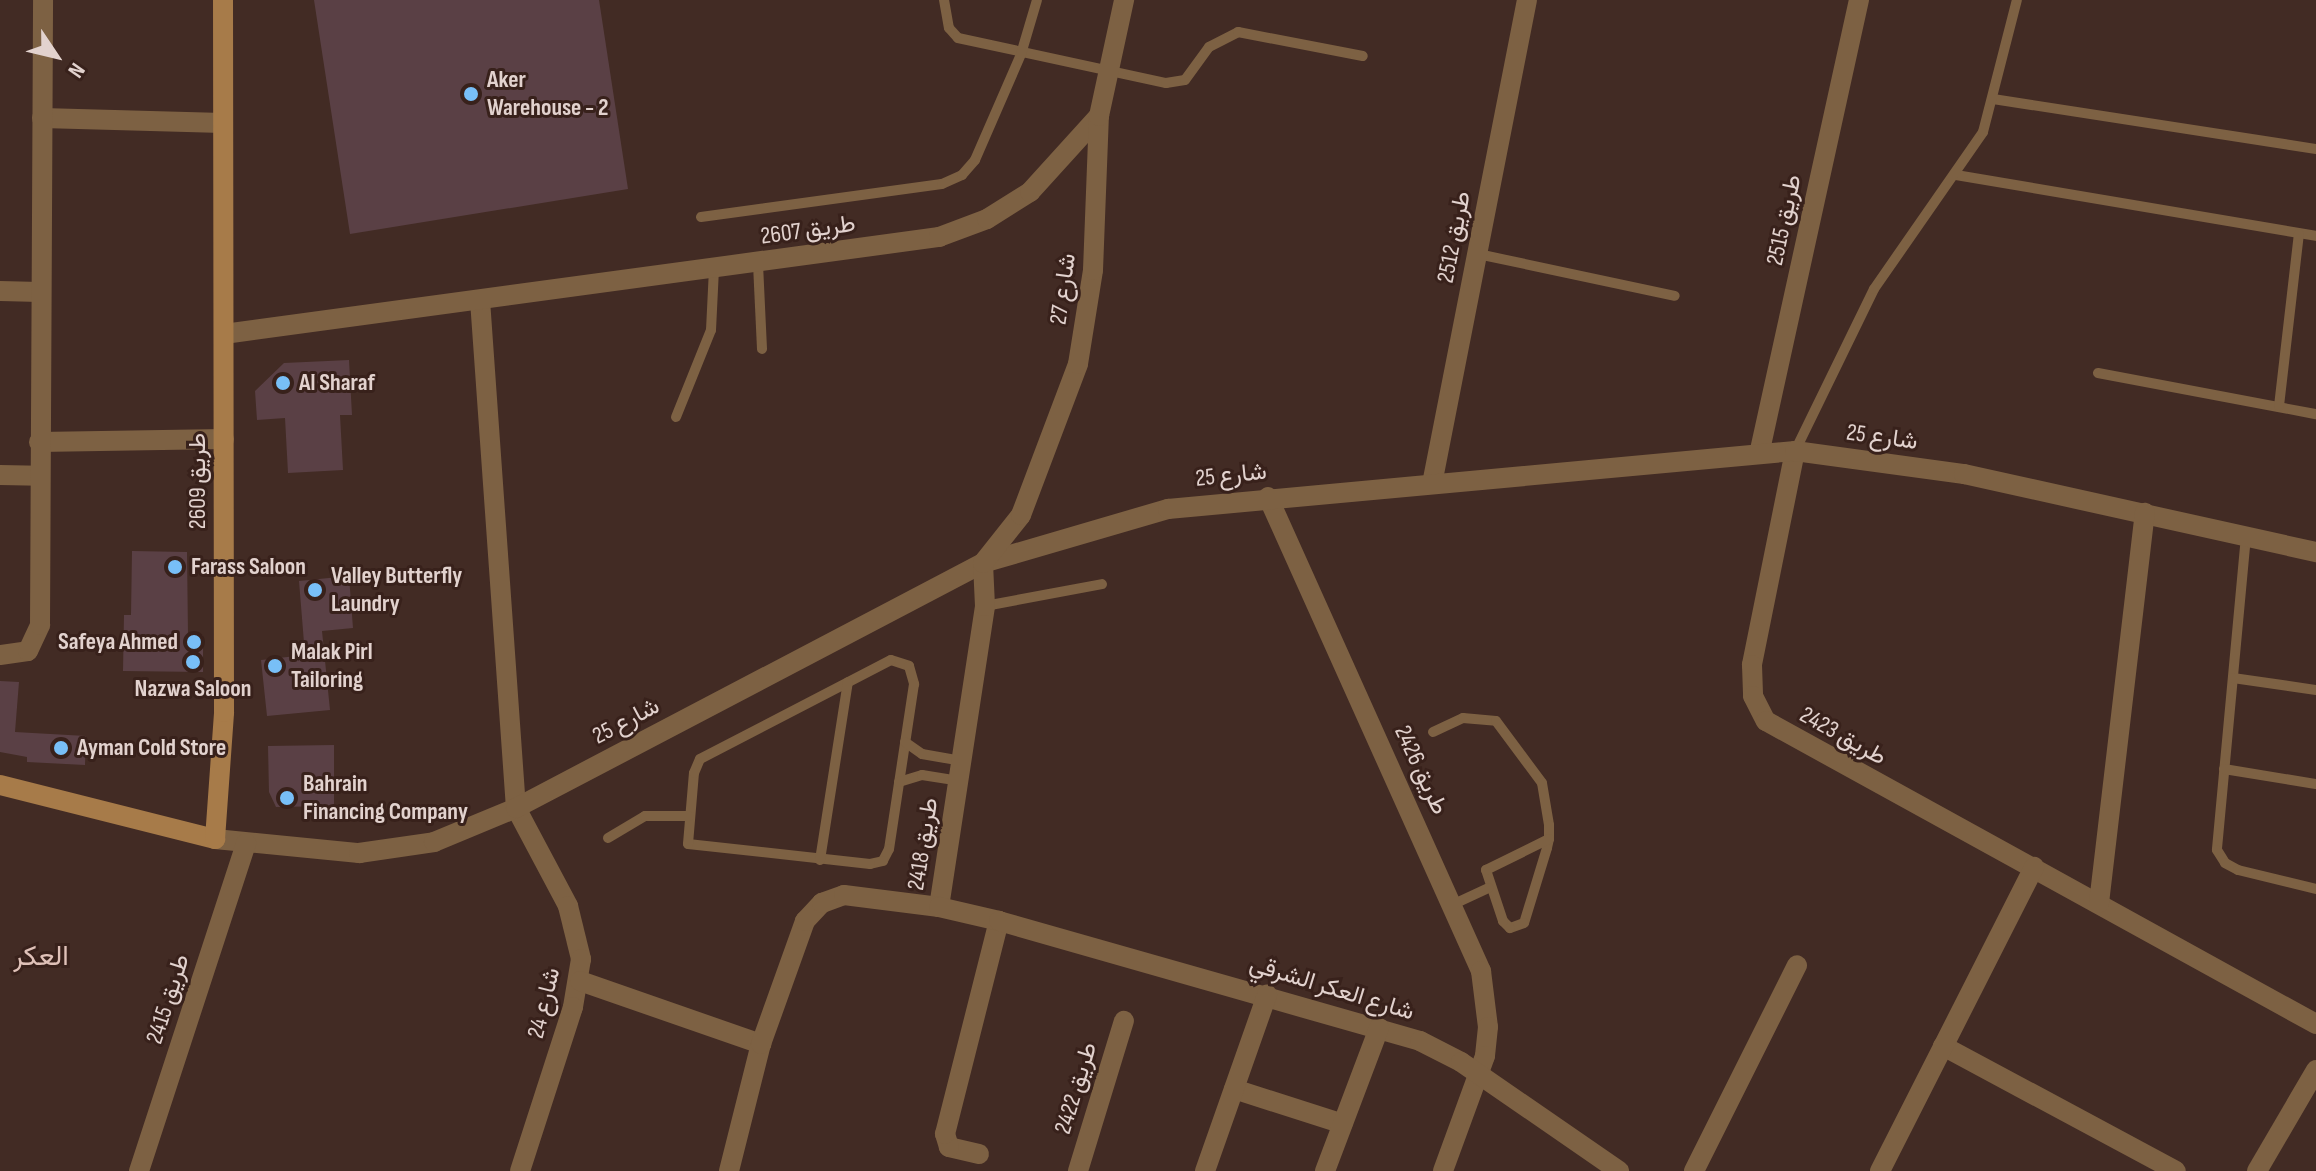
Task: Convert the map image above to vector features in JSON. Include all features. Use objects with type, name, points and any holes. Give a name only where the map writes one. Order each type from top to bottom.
[{"type":"street","points":[[0,655],[20,656],[34,644],[40,625],[43,0]]},
{"type":"street","name":"طريق 2609","points":[[215,839],[224,712],[223,0]]},
{"type":"street","name":"شارع 27","points":[[983,563],[1021,515],[1078,364],[1093,270],[1099,116],[1124,0]]},
{"type":"street","name":"طريق 2512","points":[[1432,484],[1527,0]]},
{"type":"street","name":"طريق 2515","points":[[1760,450],[1859,0]]},
{"type":"street","name":"طريق 2607","points":[[224,334],[927,239],[987,219],[1049,175],[1099,116]]},
{"type":"street","points":[[42,118],[223,123]]},
{"type":"street","points":[[0,291],[40,292]]},
{"type":"street","points":[[480,300],[516,808]]},
{"type":"street","points":[[39,442],[224,439]]},
{"type":"street","name":"شارع 25","points":[[215,839],[359,853],[434,842],[516,808],[983,563],[1168,509],[1760,450],[1795,451],[1964,474],[2246,534],[2316,552]]},
{"type":"street","name":"طريق 2423","points":[[1795,451],[1752,665],[1753,696],[1766,721],[1800,744],[2034,867],[2316,1024]]},
{"type":"street","points":[[0,475],[39,476]]},
{"type":"street","name":"طريق 2426","points":[[1268,497],[1454,904],[1481,971],[1487,999],[1480,1074],[1443,1171]]},
{"type":"street","points":[[2099,903],[2145,513]]},
{"type":"street","name":"طريق 2418","points":[[729,1171],[761,1044],[805,921],[822,903],[844,895],[939,907],[985,606],[983,563]]},
{"type":"street","points":[[0,785],[215,839]]},
{"type":"street","name":"شارع 24","points":[[516,808],[568,906],[577,932],[580,981],[520,1171]]},
{"type":"street","name":"طريق 2415","points":[[139,1171],[246,843]]},
{"type":"street","points":[[1880,1171],[2034,867]]},
{"type":"street","name":"شارع العكر الشرقي","points":[[939,907],[1267,995],[1379,1028],[1441,1051],[1480,1074],[1619,1171]]},
{"type":"street","points":[[979,1154],[949,1147],[944,1139],[999,921]]},
{"type":"street","points":[[1694,1171],[1797,965]]},
{"type":"street","points":[[580,981],[761,1044]]},
{"type":"street","points":[[1205,1171],[1267,995]]},
{"type":"street","name":"طريق 2422","points":[[1078,1171],[1124,1021]]},
{"type":"street","points":[[1325,1171],[1379,1028]]},
{"type":"street","points":[[1943,1046],[2176,1171]]},
{"type":"street","points":[[2257,1171],[2316,1070]]},
{"type":"street","points":[[1234,1089],[1343,1124]]},
{"type":"lane","points":[[944,0],[949,28],[958,38],[1107,72],[1176,83],[1191,76],[1217,40],[1238,32],[1363,56]]},
{"type":"lane","points":[[701,217],[953,181],[975,160],[1021,54],[1037,0]]},
{"type":"lane","points":[[1795,451],[1874,289],[1924,212],[1956,175],[1983,132],[2017,0]]},
{"type":"lane","points":[[1993,99],[2316,149]]},
{"type":"lane","points":[[1956,175],[2316,236]]},
{"type":"lane","points":[[2279,406],[2299,234]]},
{"type":"lane","points":[[1478,254],[1675,296]]},
{"type":"lane","points":[[758,264],[762,349]]},
{"type":"lane","points":[[676,417],[711,330],[714,269]]},
{"type":"lane","points":[[2098,373],[2316,414]]},
{"type":"lane","points":[[2246,534],[2216,843],[2220,857],[2238,870],[2316,889]]},
{"type":"lane","points":[[985,606],[1102,584]]},
{"type":"lane","points":[[891,660],[909,666],[914,684],[905,742],[889,849],[883,861],[820,860],[691,847],[686,836],[700,759],[891,660]]},
{"type":"lane","points":[[2233,678],[2316,690]]},
{"type":"lane","points":[[820,860],[848,682]]},
{"type":"lane","points":[[1433,732],[1474,716],[1505,728],[1542,783],[1549,839],[1520,927],[1506,925],[1485,874],[1492,863],[1549,839]]},
{"type":"lane","points":[[905,742],[922,754],[960,771]]},
{"type":"lane","points":[[2224,769],[2316,784]]},
{"type":"lane","points":[[899,782],[922,775],[960,771]]},
{"type":"lane","points":[[608,838],[645,816],[689,816]]},
{"type":"lane","points":[[1454,904],[1489,888]]},
{"type":"building","name":"Aker Warehouse - 2","points":[[314,0],[599,0],[628,189],[350,234]]},
{"type":"building","points":[[349,360],[352,415],[340,415],[343,470],[288,473],[285,418],[257,420],[255,391],[284,363]]},
{"type":"building","points":[[132,551],[187,552],[188,635],[203,635],[203,672],[123,671],[124,615],[131,615]]},
{"type":"building","points":[[349,576],[353,628],[322,631],[330,710],[267,716],[261,660],[305,655],[299,581]]},
{"type":"building","points":[[0,681],[19,682],[15,732],[86,736],[85,765],[27,762],[27,757],[0,752]]},
{"type":"building","points":[[334,745],[334,806],[276,807],[269,792],[268,746]]},
{"type":"place","name":"Aker Warehouse - 2","points":[[471,94]]},
{"type":"place","name":"Al Sharaf","points":[[283,383]]},
{"type":"place","name":"Farass Saloon","points":[[175,567]]},
{"type":"place","name":"Valley Butterfly Laundry","points":[[315,590]]},
{"type":"place","name":"Safeya Ahmed","points":[[194,642]]},
{"type":"place","name":"Nazwa Saloon","points":[[193,662]]},
{"type":"place","name":"Malak Pirl Tailoring","points":[[275,666]]},
{"type":"place","name":"Ayman Cold Store","points":[[61,748]]},
{"type":"place","name":"Bahrain Financing Company","points":[[287,798]]},
{"type":"district","name":"العكر","points":[[41,957]]}]
